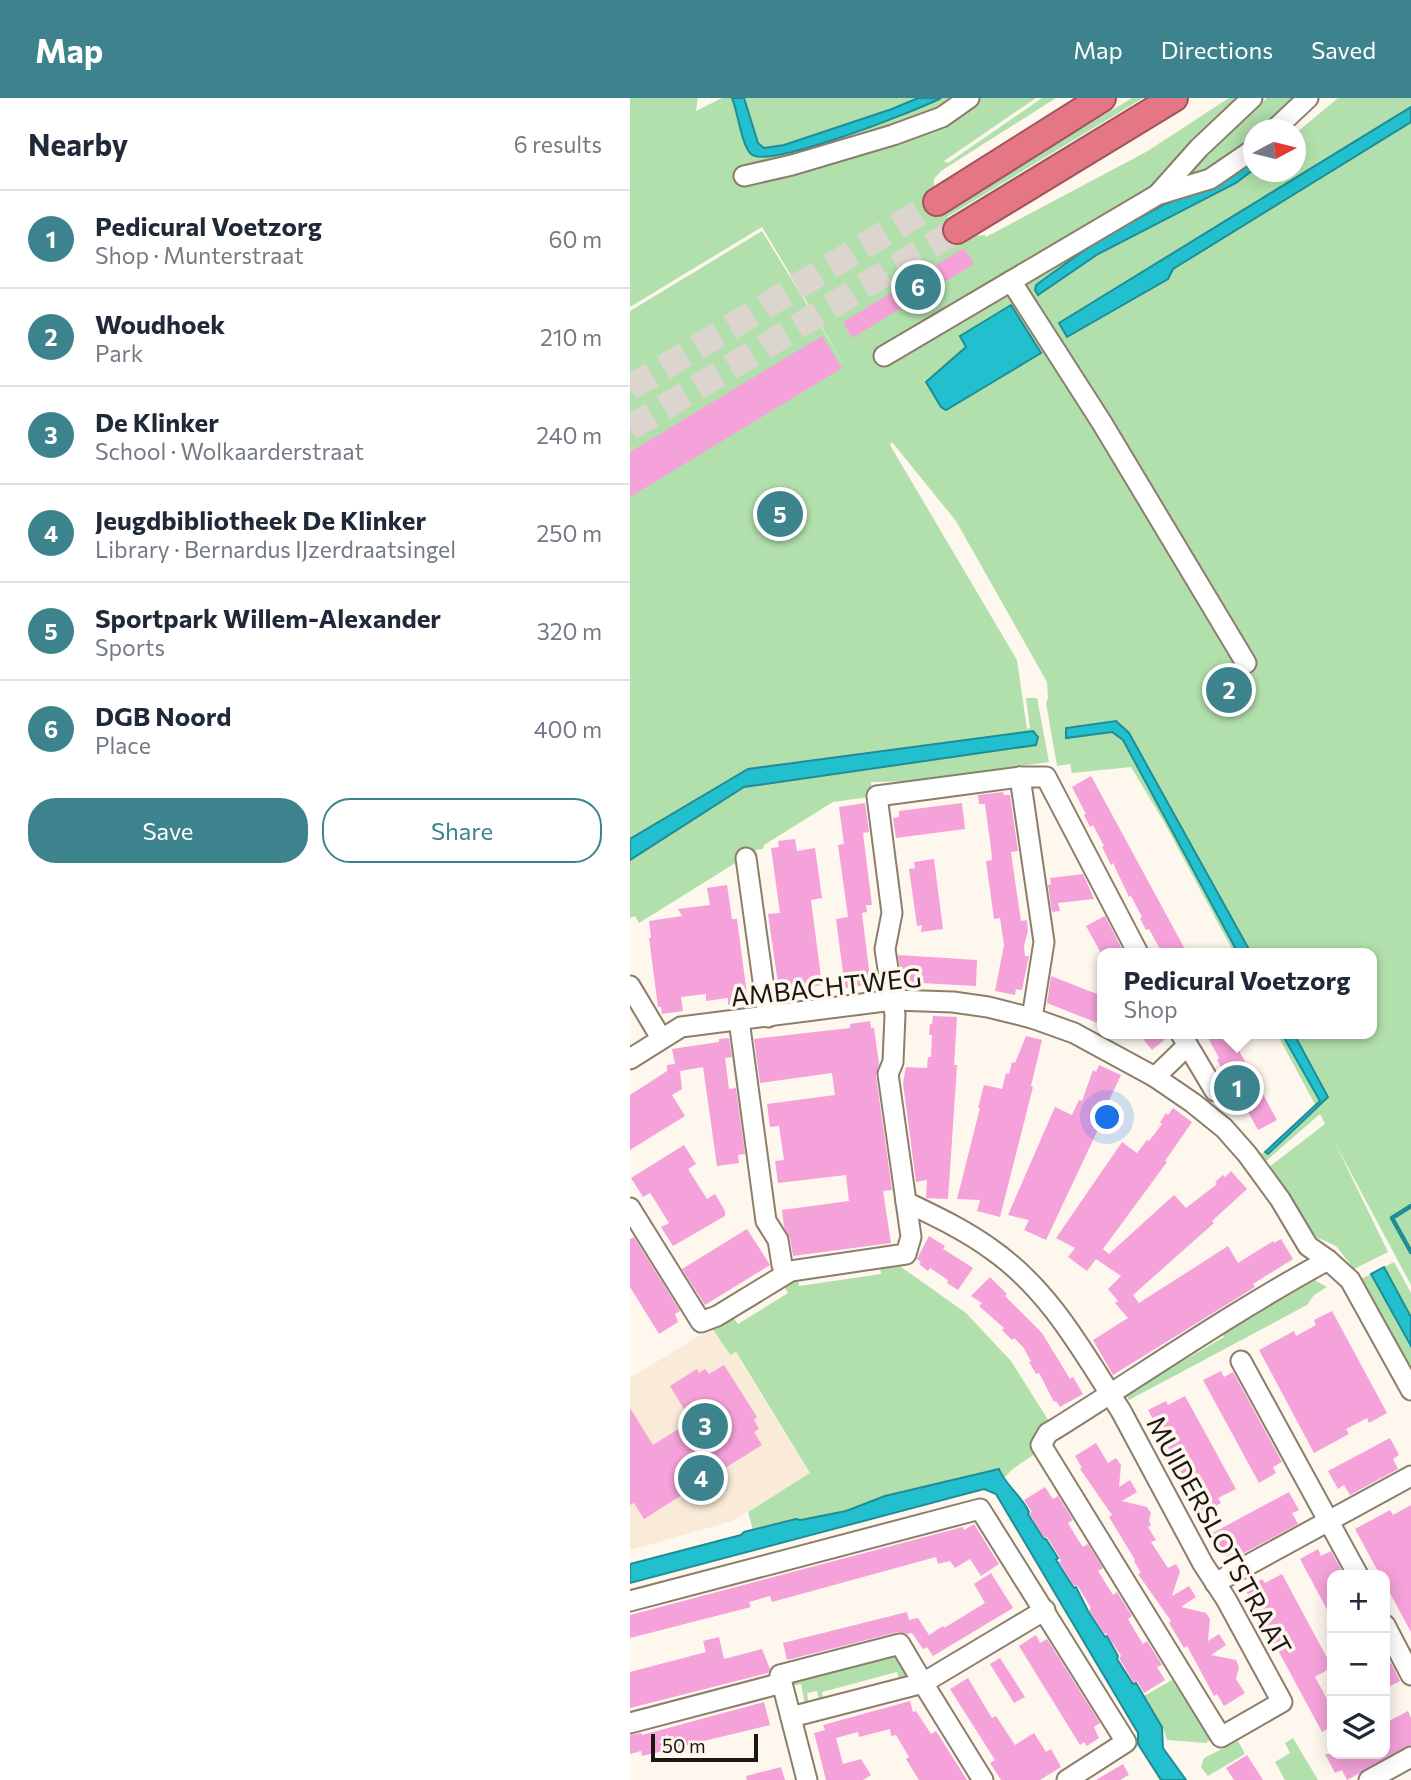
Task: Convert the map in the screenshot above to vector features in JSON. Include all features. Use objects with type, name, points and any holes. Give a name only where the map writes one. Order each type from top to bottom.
[{"type":"highway","points":[[1075,98],[935,195],[1102,98]]},
{"type":"highway","points":[[957,230],[1174,98]]},
{"type":"street","points":[[744,176],[792,165],[893,135],[942,117],[969,98]]},
{"type":"street","points":[[1157,195],[1199,148],[1252,98]]},
{"type":"street","points":[[1286,119],[1308,98]]},
{"type":"street","points":[[884,356],[1157,195],[1210,179],[1243,156]]},
{"type":"street","points":[[1012,281],[1102,423],[1246,663]]},
{"type":"street","points":[[630,1208],[701,1322],[717,1316],[790,1271],[906,1254],[911,1237],[888,1074],[893,1062],[895,1015],[885,949],[892,913],[877,796],[1052,775],[1136,948]]},
{"type":"street","points":[[1020,777],[1044,942],[1032,1018]]},
{"type":"street","points":[[746,858],[768,1017]]},
{"type":"street","points":[[630,986],[661,1038]]},
{"type":"street","name":"AMBACHTWEG","points":[[630,1059],[681,1027],[893,1000],[963,1003],[1032,1018],[1074,1033],[1155,1077],[1224,1128],[1280,1199],[1308,1246],[1350,1280],[1411,1390]]},
{"type":"street","points":[[739,1020],[766,1222],[778,1240],[782,1265],[787,1273]]},
{"type":"street","points":[[1155,1077],[1184,1040],[1215,1091]]},
{"type":"street","name":"MUIDERSLOTSTRAAT","points":[[906,1202],[953,1225],[992,1249],[1028,1280],[1079,1342],[1111,1394],[1282,1702],[1221,1737],[1041,1445],[1048,1433],[1111,1394]]},
{"type":"street","points":[[1111,1394],[1328,1260]]},
{"type":"street","points":[[1241,1361],[1355,1570]]},
{"type":"street","points":[[1215,1583],[1411,1476]]},
{"type":"street","points":[[630,1601],[980,1509],[1125,1742],[1069,1780]]},
{"type":"street","points":[[791,1717],[923,1684],[1045,1610]]},
{"type":"street","points":[[1389,1633],[1411,1675]]},
{"type":"street","points":[[630,1723],[900,1644],[983,1780]]},
{"type":"street","points":[[781,1679],[807,1780]]},
{"type":"street","points":[[1369,1780],[1411,1757]]},
{"type":"shaded area","points":[[712,1328],[729,1355],[735,1352],[810,1474],[732,1521],[630,1550],[630,1378]]},
{"type":"green space","points":[[630,98],[698,98],[696,111],[722,98],[1036,98],[944,161],[948,163],[1042,98],[1056,98],[941,171],[934,179],[934,196],[984,187],[1132,98],[1143,98],[947,217],[963,232],[986,237],[1146,152],[1229,98],[1249,98],[1245,118],[1267,98],[1319,98],[1295,119],[1243,119],[1243,162],[1204,188],[1101,238],[1036,285],[1038,295],[1098,254],[1218,193],[1243,177],[1243,182],[1306,182],[1306,125],[1338,98],[1411,98],[1411,1285],[1335,1143],[1388,1252],[1354,1269],[1336,1246],[1307,1233],[1269,1167],[1325,1124],[1320,1114],[1266,1161],[1260,1153],[1268,1154],[1317,1108],[1280,1039],[1377,1039],[1377,948],[1231,948],[1164,822],[1131,767],[1072,773],[1070,764],[1057,766],[1046,703],[1047,682],[956,521],[892,442],[890,445],[1017,660],[1027,729],[1030,728],[1026,698],[1037,698],[1049,762],[913,781],[871,782],[872,792],[869,797],[833,802],[764,845],[763,849],[736,853],[737,862],[639,923],[635,916],[630,918],[630,860],[744,787],[1035,745],[1038,737],[1033,731],[762,767],[630,839],[630,311],[762,231],[846,368],[762,227],[630,307]],"holes":[[[1024,327],[926,383],[966,347],[960,337]]]},
{"type":"green space","points":[[1394,1262],[1411,1293],[1411,1317],[1384,1267]]},
{"type":"green space","points":[[880,1264],[897,1264],[966,1313],[1011,1361],[1050,1423],[1037,1431],[1036,1453],[1004,1478],[998,1469],[986,1471],[885,1496],[846,1511],[753,1530],[748,1512],[810,1473],[736,1352],[730,1355],[712,1328],[732,1316],[738,1324],[788,1293],[783,1284],[797,1275],[799,1286],[881,1274]]},
{"type":"green space","points":[[1371,1274],[1411,1346],[1411,1377],[1359,1280]]},
{"type":"green space","points":[[1311,1278],[1327,1287],[1314,1295],[1307,1305],[1129,1400],[1126,1394],[1224,1337],[1222,1332]]},
{"type":"green space","points":[[887,1653],[900,1656],[911,1678],[900,1683],[897,1672],[822,1692],[824,1703],[820,1704],[817,1691],[807,1693],[809,1707],[805,1705],[801,1684],[788,1687],[792,1678]]},
{"type":"green space","points":[[1172,1680],[1183,1697],[1187,1695],[1213,1738],[1206,1743],[1167,1740],[1144,1696]]},
{"type":"green space","points":[[1293,1738],[1318,1780],[1285,1780],[1275,1762],[1290,1753],[1285,1743]]},
{"type":"green space","points":[[1238,1741],[1245,1754],[1208,1776],[1201,1767],[1204,1758]]},
{"type":"water","points":[[732,98],[744,98],[758,143],[764,148],[784,145],[918,98],[941,98],[843,136],[784,154],[763,157],[751,154],[748,149]]},
{"type":"water","points":[[1411,107],[1411,122],[1173,269],[1168,279],[1067,337],[1059,323],[1289,182],[1306,182],[1306,171]]},
{"type":"water","points":[[1243,162],[1243,178],[1236,183],[1098,254],[1038,295],[1036,285],[1101,238],[1163,205],[1204,188]]},
{"type":"water","points":[[1011,305],[1041,353],[946,410],[941,407],[926,382],[966,347],[960,336]]},
{"type":"water","points":[[1116,721],[1129,733],[1248,948],[1235,948],[1123,740],[1112,732],[1066,738],[1066,728]]},
{"type":"water","points":[[1033,731],[1038,737],[1036,745],[744,787],[630,860],[630,839],[748,769]]},
{"type":"water","points":[[1285,1039],[1297,1039],[1328,1097],[1268,1154],[1265,1152],[1320,1101]]},
{"type":"water","points":[[1384,1267],[1411,1317],[1411,1346],[1371,1274]]},
{"type":"water","points":[[999,1469],[1026,1506],[1028,1514],[1058,1558],[1056,1560],[1074,1588],[1076,1587],[1105,1637],[1107,1636],[1118,1656],[1117,1659],[1133,1684],[1136,1683],[1162,1727],[1163,1748],[1186,1780],[1161,1780],[1138,1744],[1138,1733],[996,1494],[984,1489],[630,1583],[630,1564],[744,1532],[796,1519],[846,1511],[885,1496]]},
{"type":"building","points":[[964,248],[974,264],[852,338],[843,322]]},
{"type":"building","points":[[822,336],[842,368],[630,497],[630,452]]},
{"type":"building","points":[[1091,776],[1184,948],[1159,948],[1149,929],[1146,930],[1140,918],[1142,917],[1113,863],[1111,865],[1093,825],[1090,827],[1072,787]]},
{"type":"building","points":[[1003,792],[1004,795],[1010,795],[1018,851],[1011,852],[1021,921],[1027,920],[1028,931],[1024,946],[1025,956],[1029,956],[1022,990],[1016,989],[1015,995],[995,991],[1004,945],[1000,918],[994,919],[986,861],[992,860],[991,849],[985,804],[979,804],[978,795]]},
{"type":"building","points":[[865,803],[869,832],[863,833],[872,905],[866,905],[867,912],[862,913],[870,978],[864,979],[865,985],[845,988],[836,919],[848,917],[838,845],[844,844],[839,807]]},
{"type":"building","points":[[962,803],[965,829],[896,838],[893,818],[899,817],[899,811]]},
{"type":"building","points":[[795,839],[797,851],[815,848],[822,898],[811,900],[822,985],[799,989],[799,995],[780,998],[768,914],[780,913],[771,848],[779,847],[778,841]]},
{"type":"building","points":[[934,859],[943,929],[921,932],[922,925],[917,926],[909,869],[915,868],[914,862]]},
{"type":"building","points":[[1083,874],[1094,899],[1058,903],[1060,911],[1052,912],[1048,885],[1051,884],[1050,878]]},
{"type":"building","points":[[727,885],[732,919],[737,919],[748,1002],[728,1005],[728,998],[706,1001],[706,994],[681,997],[683,1011],[662,1014],[661,1007],[658,1007],[649,921],[682,916],[678,909],[710,905],[707,888]]},
{"type":"building","points":[[1105,916],[1121,948],[1098,948],[1086,926]]},
{"type":"building","points":[[898,955],[977,960],[976,986],[902,982]]},
{"type":"building","points":[[1051,976],[1097,994],[1097,1023],[1047,1003]]},
{"type":"building","points":[[933,1016],[957,1017],[954,1065],[957,1065],[948,1199],[926,1198],[927,1180],[916,1182],[903,1083],[906,1067],[927,1068],[928,1057],[931,1057],[932,1035],[929,1035]]},
{"type":"building","points":[[870,1021],[871,1028],[874,1028],[879,1064],[876,1076],[892,1190],[883,1191],[891,1243],[793,1256],[782,1210],[849,1201],[846,1175],[778,1183],[775,1161],[784,1160],[779,1126],[770,1127],[767,1104],[835,1095],[832,1073],[760,1083],[754,1039],[850,1028],[850,1024]]},
{"type":"building","points":[[1026,1036],[1042,1040],[1000,1217],[977,1211],[980,1200],[957,1199],[984,1085],[1002,1089],[1006,1073],[1009,1074],[1012,1062],[1015,1063]]},
{"type":"building","points":[[729,1038],[732,1057],[725,1058],[729,1089],[736,1088],[745,1154],[738,1155],[739,1163],[717,1166],[703,1067],[680,1071],[682,1089],[672,1095],[685,1116],[630,1150],[630,1095],[667,1071],[667,1065],[675,1064],[672,1049]]},
{"type":"building","points":[[1143,1039],[1165,1039],[1152,1050]]},
{"type":"building","points":[[1209,1039],[1233,1039],[1277,1120],[1258,1130],[1217,1060],[1219,1058]]},
{"type":"building","points":[[1099,1065],[1121,1075],[1046,1240],[1024,1230],[1029,1220],[1008,1215],[1055,1107],[1072,1115],[1079,1100],[1082,1101],[1093,1070],[1096,1072]]},
{"type":"building","points":[[1173,1108],[1192,1122],[1165,1161],[1167,1162],[1103,1249],[1109,1254],[1174,1195],[1186,1208],[1231,1171],[1247,1189],[1212,1221],[1214,1223],[1133,1295],[1139,1303],[1228,1246],[1238,1263],[1273,1241],[1274,1243],[1281,1239],[1293,1259],[1253,1284],[1255,1287],[1113,1375],[1093,1340],[1128,1318],[1115,1303],[1118,1301],[1108,1289],[1121,1276],[1096,1259],[1087,1271],[1068,1257],[1075,1248],[1056,1238],[1122,1142],[1137,1153],[1162,1124],[1160,1122],[1166,1113],[1168,1115]]},
{"type":"building","points":[[684,1145],[696,1164],[688,1169],[707,1199],[715,1194],[725,1216],[673,1246],[661,1227],[669,1223],[650,1193],[643,1197],[631,1178]]},
{"type":"building","points":[[747,1229],[770,1265],[705,1305],[682,1269]]},
{"type":"building","points":[[929,1236],[945,1246],[943,1249],[973,1268],[958,1290],[930,1268],[928,1271],[919,1264],[921,1262],[917,1259]]},
{"type":"building","points":[[634,1237],[680,1311],[675,1314],[678,1322],[659,1334],[630,1287],[630,1239]]},
{"type":"building","points":[[990,1277],[1042,1333],[1070,1379],[1073,1377],[1083,1394],[1060,1407],[1054,1402],[1039,1373],[1036,1374],[1029,1362],[1031,1361],[1023,1347],[1014,1338],[1012,1340],[1002,1330],[1004,1328],[979,1306],[982,1303],[971,1296]]},
{"type":"building","points":[[1332,1311],[1387,1413],[1369,1423],[1367,1418],[1346,1429],[1349,1434],[1314,1453],[1259,1350],[1294,1331],[1296,1336],[1316,1325],[1314,1320]]},
{"type":"building","points":[[724,1365],[757,1417],[754,1420],[759,1429],[754,1432],[762,1445],[709,1478],[712,1481],[699,1489],[696,1486],[644,1519],[634,1503],[630,1505],[630,1408],[653,1445],[691,1421],[670,1386],[697,1369],[699,1373],[705,1369],[709,1374]]},
{"type":"building","points":[[1221,1371],[1224,1377],[1233,1372],[1282,1462],[1273,1467],[1276,1473],[1259,1483],[1203,1380]]},
{"type":"building","points":[[1185,1396],[1236,1489],[1218,1498],[1221,1503],[1203,1513],[1148,1410],[1166,1401],[1168,1405]]},
{"type":"building","points":[[1390,1438],[1399,1455],[1393,1459],[1398,1469],[1350,1495],[1344,1485],[1338,1489],[1328,1471]]},
{"type":"building","points":[[1096,1443],[1108,1463],[1116,1458],[1121,1465],[1119,1487],[1130,1480],[1137,1492],[1122,1501],[1147,1507],[1151,1513],[1151,1525],[1148,1527],[1156,1540],[1151,1542],[1168,1568],[1176,1564],[1180,1571],[1172,1596],[1189,1586],[1196,1597],[1181,1607],[1206,1613],[1210,1619],[1208,1641],[1219,1634],[1226,1645],[1211,1655],[1236,1660],[1239,1667],[1236,1679],[1245,1693],[1224,1706],[1217,1694],[1214,1696],[1187,1646],[1184,1648],[1169,1623],[1171,1621],[1138,1574],[1141,1573],[1135,1560],[1109,1517],[1112,1515],[1080,1469],[1082,1468],[1075,1456]]},
{"type":"building","points":[[1045,1487],[1053,1499],[1058,1496],[1073,1520],[1068,1523],[1075,1535],[1083,1547],[1088,1544],[1103,1568],[1098,1571],[1113,1595],[1117,1592],[1132,1616],[1128,1619],[1143,1644],[1147,1641],[1162,1665],[1157,1667],[1165,1680],[1144,1693],[1137,1681],[1134,1683],[1119,1658],[1121,1656],[1106,1633],[1104,1634],[1077,1585],[1074,1586],[1047,1537],[1044,1538],[1029,1513],[1032,1512],[1024,1500]]},
{"type":"building","points":[[1289,1492],[1299,1510],[1292,1513],[1298,1524],[1229,1561],[1223,1551],[1217,1554],[1207,1536]]},
{"type":"building","points":[[1411,1505],[1411,1632],[1390,1593],[1390,1570],[1377,1570],[1355,1529],[1390,1510],[1393,1515]]},
{"type":"building","points":[[974,1524],[999,1564],[981,1576],[970,1559],[955,1568],[950,1561],[938,1564],[936,1557],[772,1602],[770,1596],[749,1602],[751,1607],[630,1638],[630,1615],[963,1527],[964,1530]]},
{"type":"building","points":[[1318,1549],[1321,1556],[1331,1551],[1341,1570],[1327,1570],[1327,1610],[1300,1559]]},
{"type":"building","points":[[991,1573],[1013,1608],[933,1656],[927,1647],[923,1649],[912,1633],[898,1632],[787,1660],[783,1643],[907,1612],[909,1620],[918,1618],[929,1635],[985,1603],[974,1584]]},
{"type":"building","points":[[1282,1574],[1327,1658],[1327,1670],[1315,1677],[1327,1699],[1327,1729],[1322,1732],[1245,1589],[1262,1579],[1265,1583]]},
{"type":"building","points":[[1036,1635],[1040,1643],[1047,1639],[1100,1723],[1094,1727],[1099,1738],[1087,1746],[1084,1742],[1080,1745],[1019,1646]]},
{"type":"building","points":[[719,1637],[724,1659],[762,1649],[770,1669],[768,1673],[630,1708],[630,1672],[706,1652],[703,1641]]},
{"type":"building","points":[[1000,1658],[1025,1697],[1014,1703],[990,1664]]},
{"type":"building","points":[[1390,1661],[1400,1681],[1390,1686]]},
{"type":"building","points":[[968,1678],[992,1718],[996,1716],[1015,1745],[1034,1733],[1046,1752],[1051,1749],[1061,1767],[1040,1780],[1001,1780],[990,1763],[995,1760],[950,1689]]},
{"type":"building","points":[[910,1701],[913,1712],[916,1711],[931,1734],[936,1731],[967,1780],[919,1780],[906,1759],[909,1757],[896,1735],[891,1736],[890,1729],[859,1737],[858,1732],[836,1738],[843,1764],[861,1759],[871,1775],[863,1780],[826,1780],[814,1733],[825,1730],[823,1725]]},
{"type":"building","points":[[764,1702],[770,1725],[642,1756],[641,1751],[630,1754],[630,1735],[642,1735]]},
{"type":"building","points":[[1408,1711],[1411,1718],[1411,1745],[1390,1756],[1390,1720]]},
{"type":"building","points":[[1247,1755],[1263,1780],[1234,1780],[1226,1768]]},
{"type":"building","points":[[1328,1759],[1385,1759],[1347,1780],[1342,1770],[1335,1773]]},
{"type":"building","points":[[1123,1764],[1129,1775],[1120,1780],[1096,1780]]},
{"type":"building","points":[[781,1767],[785,1780],[747,1780],[746,1776]]},
{"type":"waterway","points":[[1411,1206],[1392,1218],[1411,1252]]},
{"type":"tunnel","points":[[630,388],[937,202]]},
{"type":"tunnel","points":[[630,428],[957,230]]},
{"type":"place","name":"DGB Noord","points":[[918,287]]},
{"type":"place","name":"Sportpark Willem-Alexander","points":[[780,514]]},
{"type":"place","name":"Woudhoek","points":[[1229,690]]},
{"type":"place","name":"Pedicural Voetzorg","points":[[1237,1088]]},
{"type":"place","name":"De Klinker","points":[[705,1426]]},
{"type":"place","name":"Jeugdbibliotheek De Klinker","points":[[701,1478]]}]
